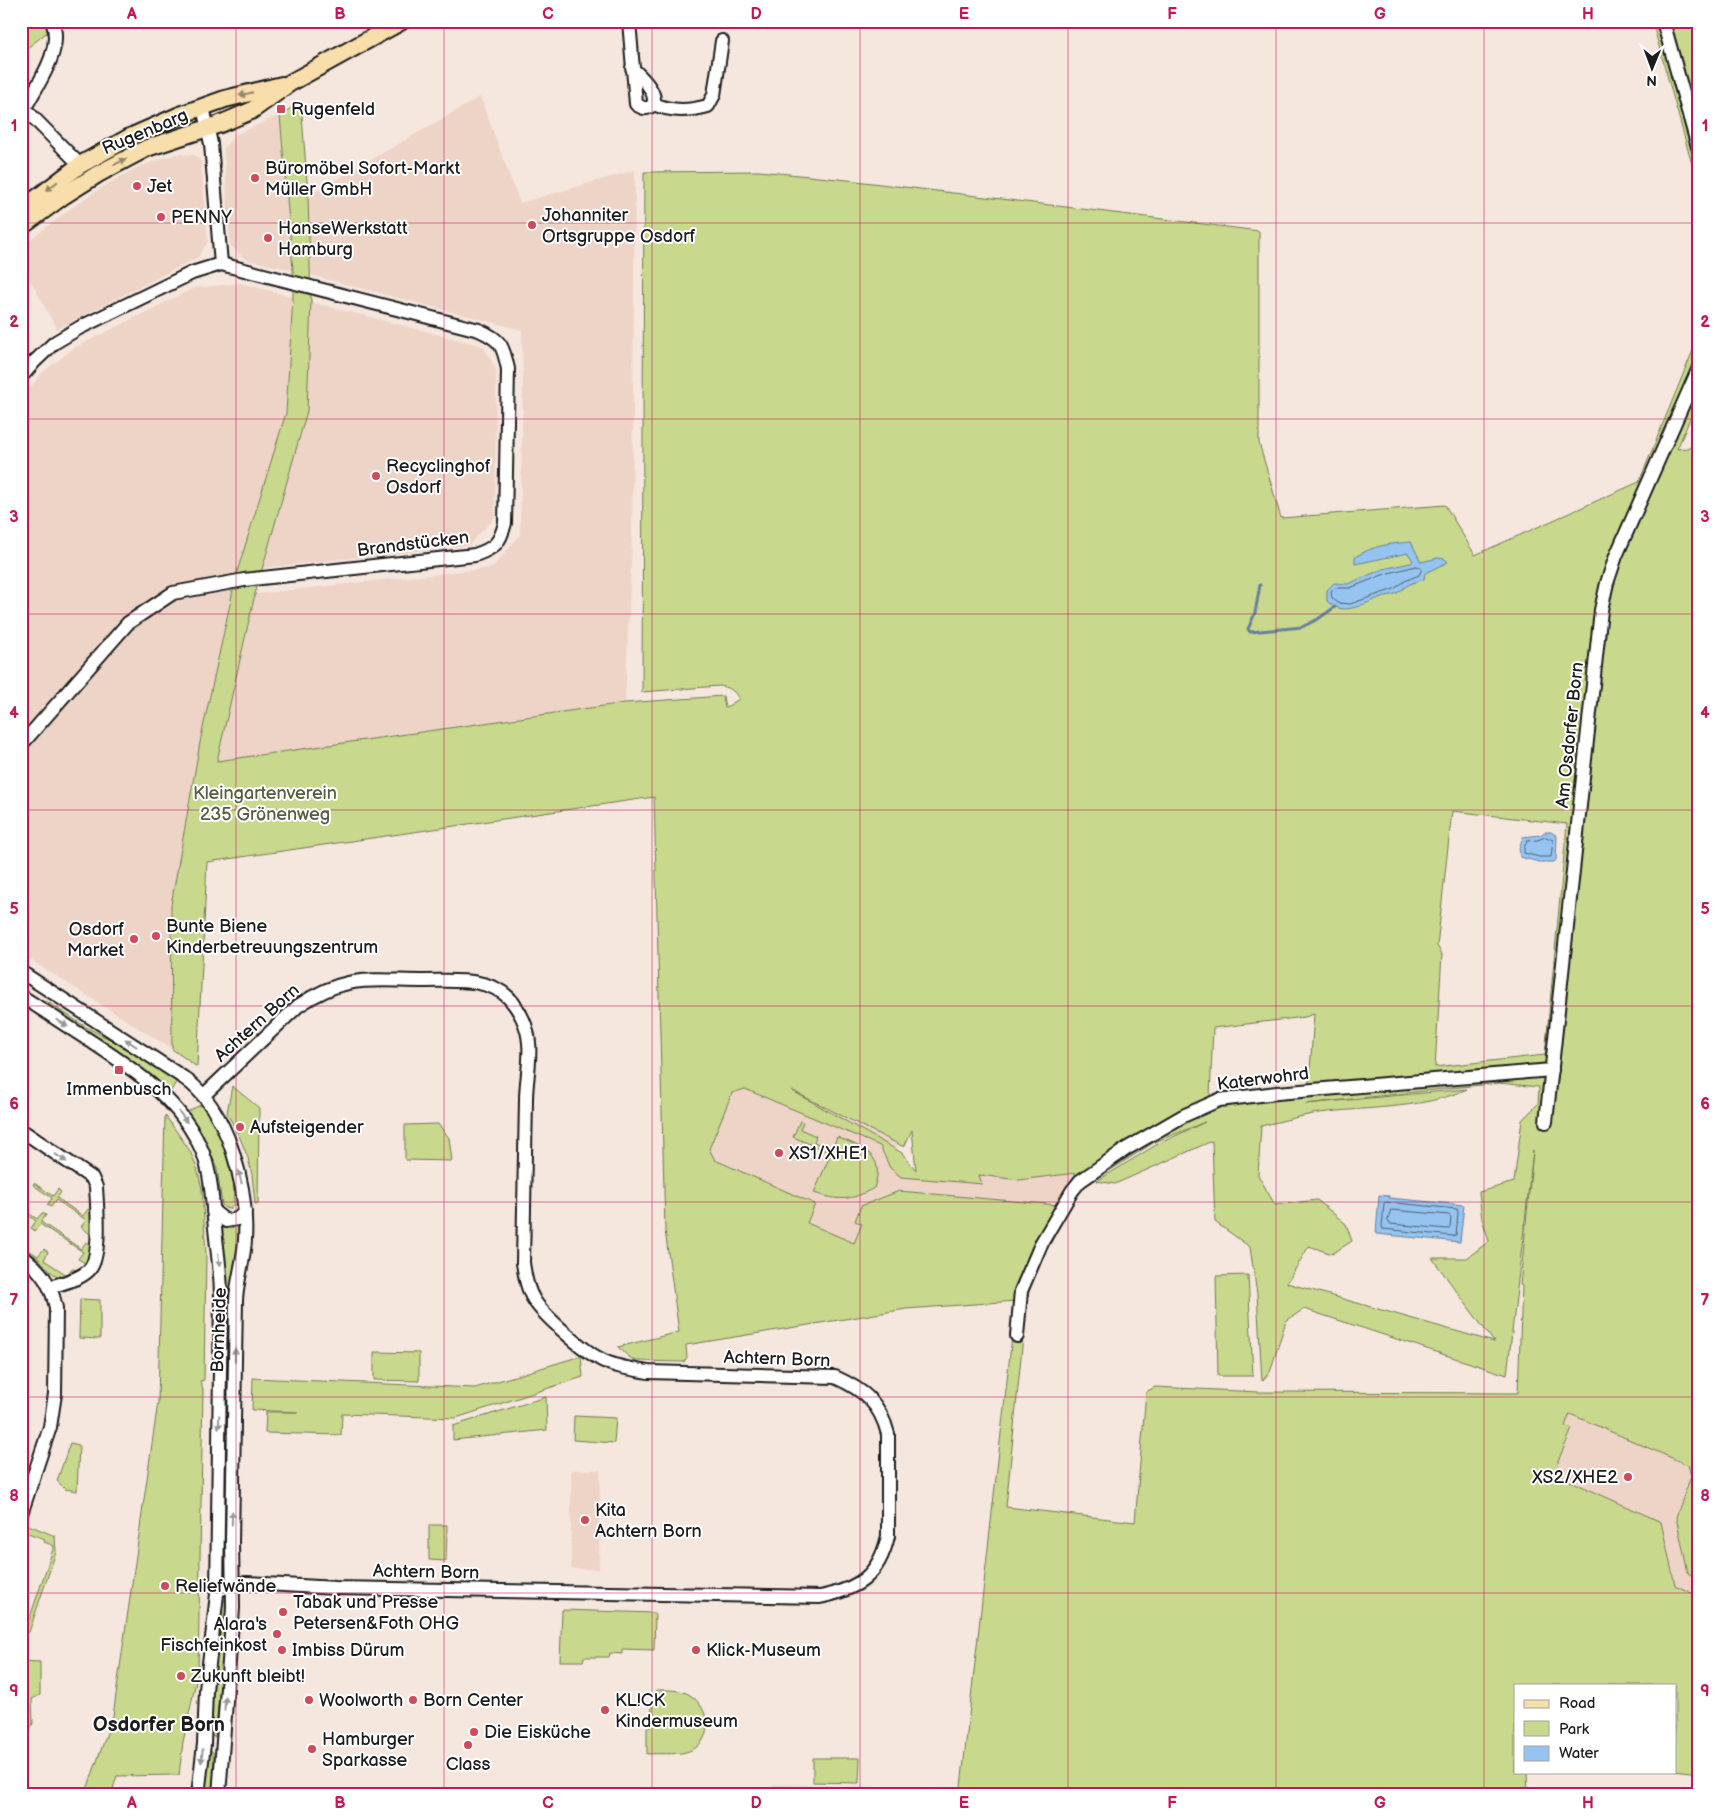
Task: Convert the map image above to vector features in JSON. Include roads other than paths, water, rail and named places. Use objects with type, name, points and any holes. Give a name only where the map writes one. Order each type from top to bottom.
[{"type":"main road","name":"Rugenbarg","points":[[21,227],[63,196],[98,174],[147,148],[208,128],[251,111],[290,83],[402,21]]},
{"type":"main road","name":"Rugenbarg","points":[[21,210],[80,165],[130,137],[225,99],[290,83]]},
{"type":"street","points":[[52,21],[56,30],[55,51],[23,107],[80,165]]},
{"type":"street","points":[[630,21],[632,68],[636,104],[642,108],[649,108],[654,104],[653,93],[632,68]]},
{"type":"street","points":[[1664,21],[1698,147]]},
{"type":"street","points":[[654,104],[663,109],[692,110],[708,106],[714,95],[722,41]]},
{"type":"street","points":[[21,377],[54,343],[80,328],[192,273],[221,264],[212,157],[203,107]]},
{"type":"street","name":"Brandstücken","points":[[21,745],[128,622],[173,593],[244,580],[475,555],[490,550],[502,538],[505,523],[508,369],[504,352],[494,337],[476,329],[221,264]]},
{"type":"street","name":"Am Osdorfer Born","points":[[1546,1122],[1601,610],[1616,556],[1698,370]]},
{"type":"street","name":"Bornheide","points":[[23,977],[184,1078],[204,1095],[228,1140],[238,1167],[245,1212],[245,1240],[237,1283],[236,1300],[233,1608],[219,1795]]},
{"type":"street","name":"Achtern Born","points":[[204,1095],[298,1006],[328,988],[361,980],[470,982],[492,988],[508,997],[518,1011],[525,1026],[529,1043],[526,1082],[523,1263],[528,1287],[534,1301],[552,1321],[584,1350],[600,1360],[619,1366],[648,1372],[835,1377],[855,1386],[869,1397],[884,1420],[888,1434],[888,1536],[884,1550],[878,1564],[853,1587],[820,1597],[233,1584]]},
{"type":"street","name":"Bornheide","points":[[21,996],[127,1065],[170,1101],[184,1118],[203,1153],[210,1174],[222,1296],[217,1591],[198,1795]]},
{"type":"street","name":"Katerwohrd","points":[[1017,1336],[1021,1291],[1042,1242],[1072,1191],[1080,1181],[1126,1149],[1183,1116],[1218,1100],[1277,1093],[1552,1070]]},
{"type":"street","points":[[21,1130],[92,1178],[96,1187],[97,1234],[94,1263],[88,1271],[69,1281],[50,1287]]},
{"type":"street","points":[[213,1211],[220,1218],[231,1221],[237,1219],[245,1212]]},
{"type":"street","points":[[21,1256],[33,1264],[50,1287],[54,1295],[56,1308],[55,1394],[50,1427],[21,1514]]},
{"type":"street","points":[[217,1514],[233,1584],[217,1591]]},
{"type":"water","points":[[1411,542],[1421,562],[1438,558],[1445,559],[1448,562],[1425,573],[1424,579],[1408,585],[1393,595],[1384,596],[1354,608],[1340,608],[1333,606],[1327,601],[1327,590],[1334,583],[1348,584],[1383,569],[1413,561],[1408,553],[1355,564],[1355,557],[1382,546]]},
{"type":"water","points":[[1545,832],[1551,832],[1557,836],[1556,860],[1554,862],[1539,862],[1520,857],[1519,848],[1523,837],[1540,835]]},
{"type":"water","points":[[1379,1195],[1389,1196],[1389,1198],[1464,1205],[1460,1242],[1376,1234]]},
{"type":"waterway","points":[[1260,585],[1255,613],[1248,629],[1250,632],[1302,627],[1335,607]]},
{"type":"place","name":"Rugenfeld","points":[[281,109]]},
{"type":"place","name":"Büromöbel Sofort-Markt Müller GmbH","points":[[255,178]]},
{"type":"place","name":"Jet","points":[[137,186]]},
{"type":"place","name":"PENNY","points":[[161,217]]},
{"type":"place","name":"Johanniter Ortsgruppe Osdorf","points":[[532,225]]},
{"type":"place","name":"HanseWerkstatt Hamburg","points":[[268,238]]},
{"type":"place","name":"Recyclinghof Osdorf","points":[[376,476]]},
{"type":"place","name":"Bunte Biene Kinderbetreuungszentrum","points":[[156,936]]},
{"type":"place","name":"Osdorf Market","points":[[134,939]]},
{"type":"place","name":"Immenbusch","points":[[119,1070]]},
{"type":"place","name":"Aufsteigender","points":[[240,1127]]},
{"type":"place","name":"XS1/XHE1","points":[[779,1153]]},
{"type":"place","name":"XS2/XHE2","points":[[1628,1477]]},
{"type":"place","name":"Kita Achtern Born","points":[[585,1520]]},
{"type":"place","name":"Reliefwände","points":[[165,1586]]},
{"type":"place","name":"Tabak und Presse Petersen&Foth OHG","points":[[283,1612]]},
{"type":"place","name":"Alara's Fischfeinkost","points":[[277,1634]]},
{"type":"place","name":"Imbiss Dürum","points":[[282,1650]]},
{"type":"place","name":"Klick-Museum","points":[[696,1650]]},
{"type":"place","name":"Zukunft bleibt!","points":[[181,1676]]},
{"type":"place","name":"Woolworth","points":[[309,1700]]},
{"type":"place","name":"Born Center","points":[[413,1700]]},
{"type":"place","name":"KL!CK Kindermuseum","points":[[605,1710]]},
{"type":"place","name":"Die Eisküche","points":[[474,1732]]},
{"type":"place","name":"Class","points":[[468,1745]]},
{"type":"place","name":"Hamburger Sparkasse","points":[[312,1749]]},
{"type":"district","name":"Osdorfer Born","points":[[159,1725]]},
{"type":"park label","name":"Kleingartenverein 235 Grönenweg","points":[[265,803]]}]
